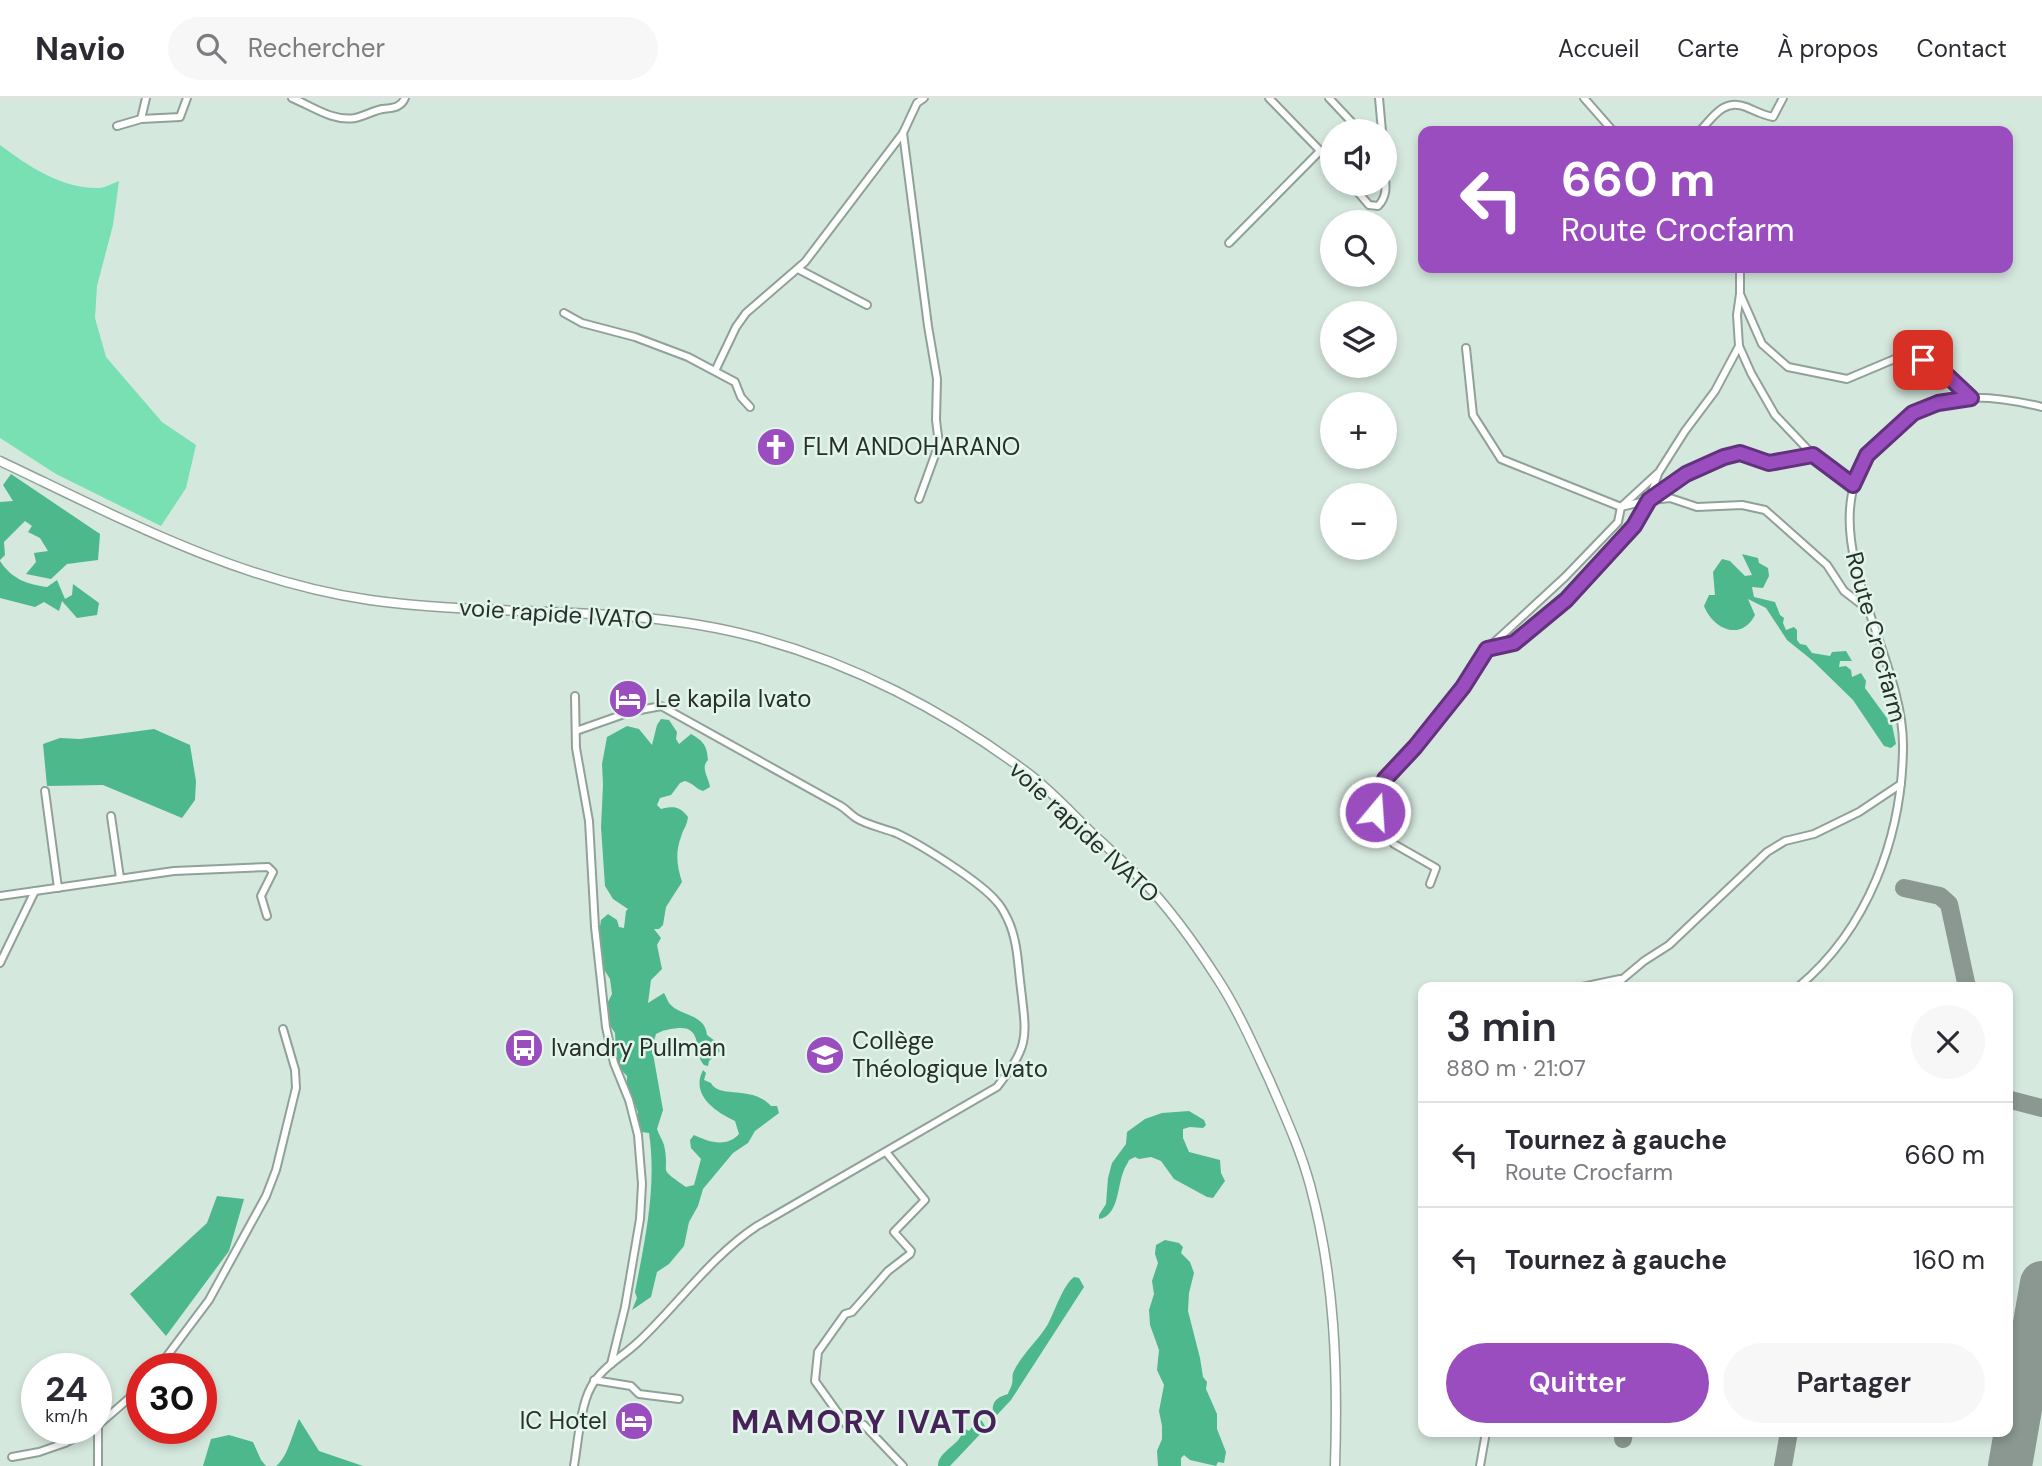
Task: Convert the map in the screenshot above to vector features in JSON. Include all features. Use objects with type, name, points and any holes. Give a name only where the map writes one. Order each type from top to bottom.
[{"type":"main road","name":"voie rapide IVATO","points":[[0,461],[166,541],[232,566],[288,582],[366,599],[483,610],[615,613],[755,637],[834,664],[921,704],[1028,772],[1145,883],[1202,956],[1240,1017],[1292,1131],[1310,1186],[1332,1296],[1336,1368],[1335,1466]]},
{"type":"street","points":[[141,119],[146,98]]},
{"type":"street","points":[[117,126],[141,119],[180,117],[187,98]]},
{"type":"street","points":[[292,98],[332,116],[353,118],[399,106],[405,98]]},
{"type":"street","points":[[715,371],[736,327],[746,313],[798,269],[903,133],[917,103],[924,98]]},
{"type":"street","points":[[1229,243],[1320,151],[1269,98]]},
{"type":"street","points":[[1329,98],[1349,119]]},
{"type":"street","points":[[1379,98],[1381,119]]},
{"type":"street","points":[[1584,98],[1609,126]]},
{"type":"street","points":[[1704,126],[1722,106],[1734,103],[1761,115],[1773,117],[1783,98]]},
{"type":"street","points":[[903,133],[937,379],[936,420],[939,444],[919,499]]},
{"type":"street","points":[[1361,196],[1369,205],[1378,206],[1385,196]]},
{"type":"street","points":[[798,269],[867,305]]},
{"type":"street","points":[[1740,273],[1737,315],[1739,346],[1751,373],[1775,415],[1813,455],[1853,485]]},
{"type":"street","points":[[1740,295],[1762,344],[1788,367],[1847,379],[1904,355],[1937,366],[1971,398]]},
{"type":"street","points":[[564,313],[582,324],[635,337],[688,357],[734,382],[741,397],[750,407]]},
{"type":"street","points":[[1487,649],[1514,643],[1566,600],[1634,526],[1649,500],[1659,472],[1714,391],[1739,346]]},
{"type":"street","points":[[1466,348],[1473,415],[1501,459],[1621,508],[1649,500],[1670,498],[1697,507],[1742,505],[1765,510],[1827,565],[1844,591],[1870,611]]},
{"type":"street","name":"Route Crocfarm","points":[[1803,982],[1832,951],[1872,890],[1895,830],[1901,784],[1904,745],[1897,698],[1851,550],[1849,519],[1853,485],[1867,455],[1913,413],[1938,403],[1971,398],[1997,399],[2042,407]]},
{"type":"street","points":[[1649,500],[1686,474],[1724,457],[1740,453],[1769,463],[1813,455]]},
{"type":"street","points":[[1430,884],[1436,868],[1394,844],[1375,812],[1385,779],[1415,747],[1463,687],[1487,649],[1565,577],[1618,522],[1621,508],[1659,472]]},
{"type":"street","points":[[575,696],[576,748],[589,821],[595,927],[606,1027],[614,1063],[629,1100],[638,1135],[642,1184],[640,1219],[625,1307],[611,1364]]},
{"type":"street","points":[[574,1466],[585,1406],[594,1380],[637,1343],[742,1236],[997,1087],[1021,1051],[1025,1022],[1015,944],[1010,923],[999,903],[988,892],[927,850],[898,834],[857,819],[839,804],[661,706],[630,712],[576,731]]},
{"type":"street","points":[[1618,982],[1669,945],[1767,852],[1785,841],[1814,834],[1858,812],[1901,784]]},
{"type":"street","points":[[45,791],[58,888]]},
{"type":"street","points":[[111,816],[120,878]]},
{"type":"street","points":[[0,896],[174,870],[268,867],[273,872],[261,896],[267,916]]},
{"type":"street","points":[[0,962],[35,891]]},
{"type":"street","points":[[1604,982],[1622,978]]},
{"type":"street","points":[[169,1353],[209,1300],[266,1196],[276,1170],[296,1088],[295,1070],[283,1029]]},
{"type":"street","points":[[848,1427],[815,1381],[818,1352],[845,1314],[852,1312],[888,1271],[910,1254],[911,1251],[894,1232],[925,1200],[886,1152]]},
{"type":"street","points":[[594,1380],[631,1386],[639,1394],[679,1399]]},
{"type":"street","points":[[112,1413],[126,1401]]},
{"type":"street","points":[[864,1425],[903,1466]]},
{"type":"street","points":[[1480,1466],[1485,1437]]},
{"type":"street","points":[[12,1457],[62,1444]]},
{"type":"street","points":[[97,1444],[98,1466]]},
{"type":"green space","points":[[0,145],[46,175],[72,185],[99,188],[119,181],[113,225],[97,286],[95,318],[106,357],[162,422],[196,445],[186,488],[161,526],[56,474],[0,438]]},
{"type":"green space","points":[[11,474],[100,534],[98,560],[67,564],[51,579],[26,574],[36,562],[34,553],[48,551],[40,538],[28,532],[32,526],[25,521],[4,542],[5,555],[0,560],[0,502],[13,501],[3,485]]},
{"type":"green space","points":[[1742,554],[1758,558],[1759,563],[1768,568],[1769,576],[1763,588],[1752,587],[1754,597],[1775,602],[1784,618],[1786,630],[1794,627],[1797,630],[1800,644],[1806,645],[1812,653],[1830,656],[1832,652],[1846,651],[1852,661],[1840,661],[1839,667],[1846,666],[1851,670],[1852,677],[1861,673],[1866,681],[1865,688],[1892,725],[1896,744],[1891,748],[1884,746],[1853,700],[1787,640],[1766,608],[1748,599],[1755,615],[1749,623],[1735,630],[1720,626],[1708,614],[1704,606],[1709,595],[1715,595],[1713,572],[1722,559],[1730,561],[1745,576],[1752,575]]},
{"type":"green space","points":[[0,561],[9,572],[26,582],[47,587],[57,580],[65,599],[72,595],[73,584],[99,603],[97,615],[77,618],[62,601],[59,611],[44,602],[35,607],[0,598]]},
{"type":"green space","points":[[661,719],[669,720],[677,732],[676,739],[679,744],[691,734],[704,744],[708,760],[705,770],[710,787],[703,791],[685,781],[680,783],[671,795],[660,798],[657,805],[661,809],[679,809],[688,817],[677,854],[682,882],[666,907],[663,925],[654,929],[661,938],[657,945],[662,969],[651,980],[648,1003],[664,993],[674,1007],[702,1023],[707,1035],[715,1041],[720,1051],[709,1061],[708,1066],[704,1065],[691,1031],[678,1028],[656,1034],[652,1048],[663,1110],[657,1129],[664,1145],[667,1172],[686,1187],[694,1185],[701,1159],[691,1148],[690,1140],[694,1135],[723,1142],[739,1134],[735,1121],[713,1108],[702,1095],[700,1079],[703,1070],[706,1073],[704,1080],[715,1088],[755,1096],[771,1106],[777,1106],[779,1113],[755,1131],[748,1143],[733,1153],[703,1189],[689,1222],[684,1246],[669,1264],[657,1272],[651,1297],[632,1310],[637,1298],[635,1292],[649,1213],[651,1153],[649,1133],[641,1132],[637,1122],[638,1112],[627,1085],[627,1076],[617,1066],[615,1033],[607,1021],[607,1004],[612,994],[610,979],[603,968],[598,940],[601,920],[608,914],[617,920],[619,927],[624,928],[628,909],[613,899],[605,886],[601,827],[602,764],[607,737],[627,726],[639,729],[652,745]]},
{"type":"green space","points":[[154,729],[190,745],[196,781],[195,800],[182,818],[103,785],[47,786],[43,744],[60,738],[80,739]]},
{"type":"green space","points":[[1189,1111],[1204,1120],[1206,1125],[1203,1128],[1183,1129],[1183,1138],[1189,1152],[1220,1160],[1225,1181],[1213,1198],[1174,1179],[1161,1161],[1151,1157],[1135,1157],[1129,1160],[1124,1169],[1114,1206],[1106,1217],[1099,1219],[1106,1204],[1112,1163],[1126,1144],[1127,1132],[1145,1119],[1162,1113]]},
{"type":"green space","points":[[217,1196],[244,1199],[229,1251],[166,1336],[130,1294],[207,1223]]},
{"type":"green space","points":[[1165,1240],[1179,1243],[1183,1247],[1181,1253],[1190,1262],[1194,1273],[1188,1311],[1203,1377],[1207,1382],[1206,1389],[1217,1414],[1217,1429],[1226,1452],[1224,1463],[1218,1462],[1216,1466],[1190,1460],[1184,1455],[1181,1458],[1181,1466],[1158,1466],[1157,1451],[1162,1439],[1159,1411],[1164,1385],[1157,1370],[1159,1350],[1150,1325],[1149,1310],[1154,1294],[1152,1281],[1158,1263],[1156,1245]]},
{"type":"green space","points":[[1074,1277],[1079,1278],[1084,1287],[1011,1400],[997,1415],[993,1413],[994,1403],[1008,1394],[1016,1367],[1048,1324],[1063,1292]]},
{"type":"green space","points":[[299,1419],[319,1451],[363,1466],[276,1466],[287,1451]]},
{"type":"green space","points":[[978,1419],[986,1428],[950,1466],[938,1466],[943,1455],[965,1429],[969,1431]]},
{"type":"green space","points":[[229,1435],[253,1442],[266,1466],[203,1466],[210,1444],[217,1444],[217,1438]]},
{"type":"taxiway","points":[[1904,888],[1940,896],[1949,904],[1966,982]]},
{"type":"taxiway","points":[[2013,1101],[2042,1108]]},
{"type":"taxiway","points":[[1783,1466],[1788,1437]]},
{"type":"runway","points":[[2010,1466],[2042,1283]]},
{"type":"place","name":"FLM ANDOHARANO","points":[[776,447]]},
{"type":"place","name":"Le kapila Ivato","points":[[628,699]]},
{"type":"place","name":"Ivandry Pullman","points":[[524,1048]]},
{"type":"place","name":"Collège Théologique Ivato","points":[[825,1055]]},
{"type":"place","name":"IC Hotel","points":[[634,1421]]},
{"type":"district","name":"MAMORY IVATO","points":[[865,1422]]},
{"type":"route","points":[[1375,812],[1385,779],[1415,747],[1463,687],[1487,649],[1514,643],[1566,600],[1634,526],[1649,500],[1686,474],[1740,453],[1769,463],[1813,455],[1853,485],[1867,455],[1913,413],[1938,403],[1971,398],[1937,366],[1923,360]]}]
